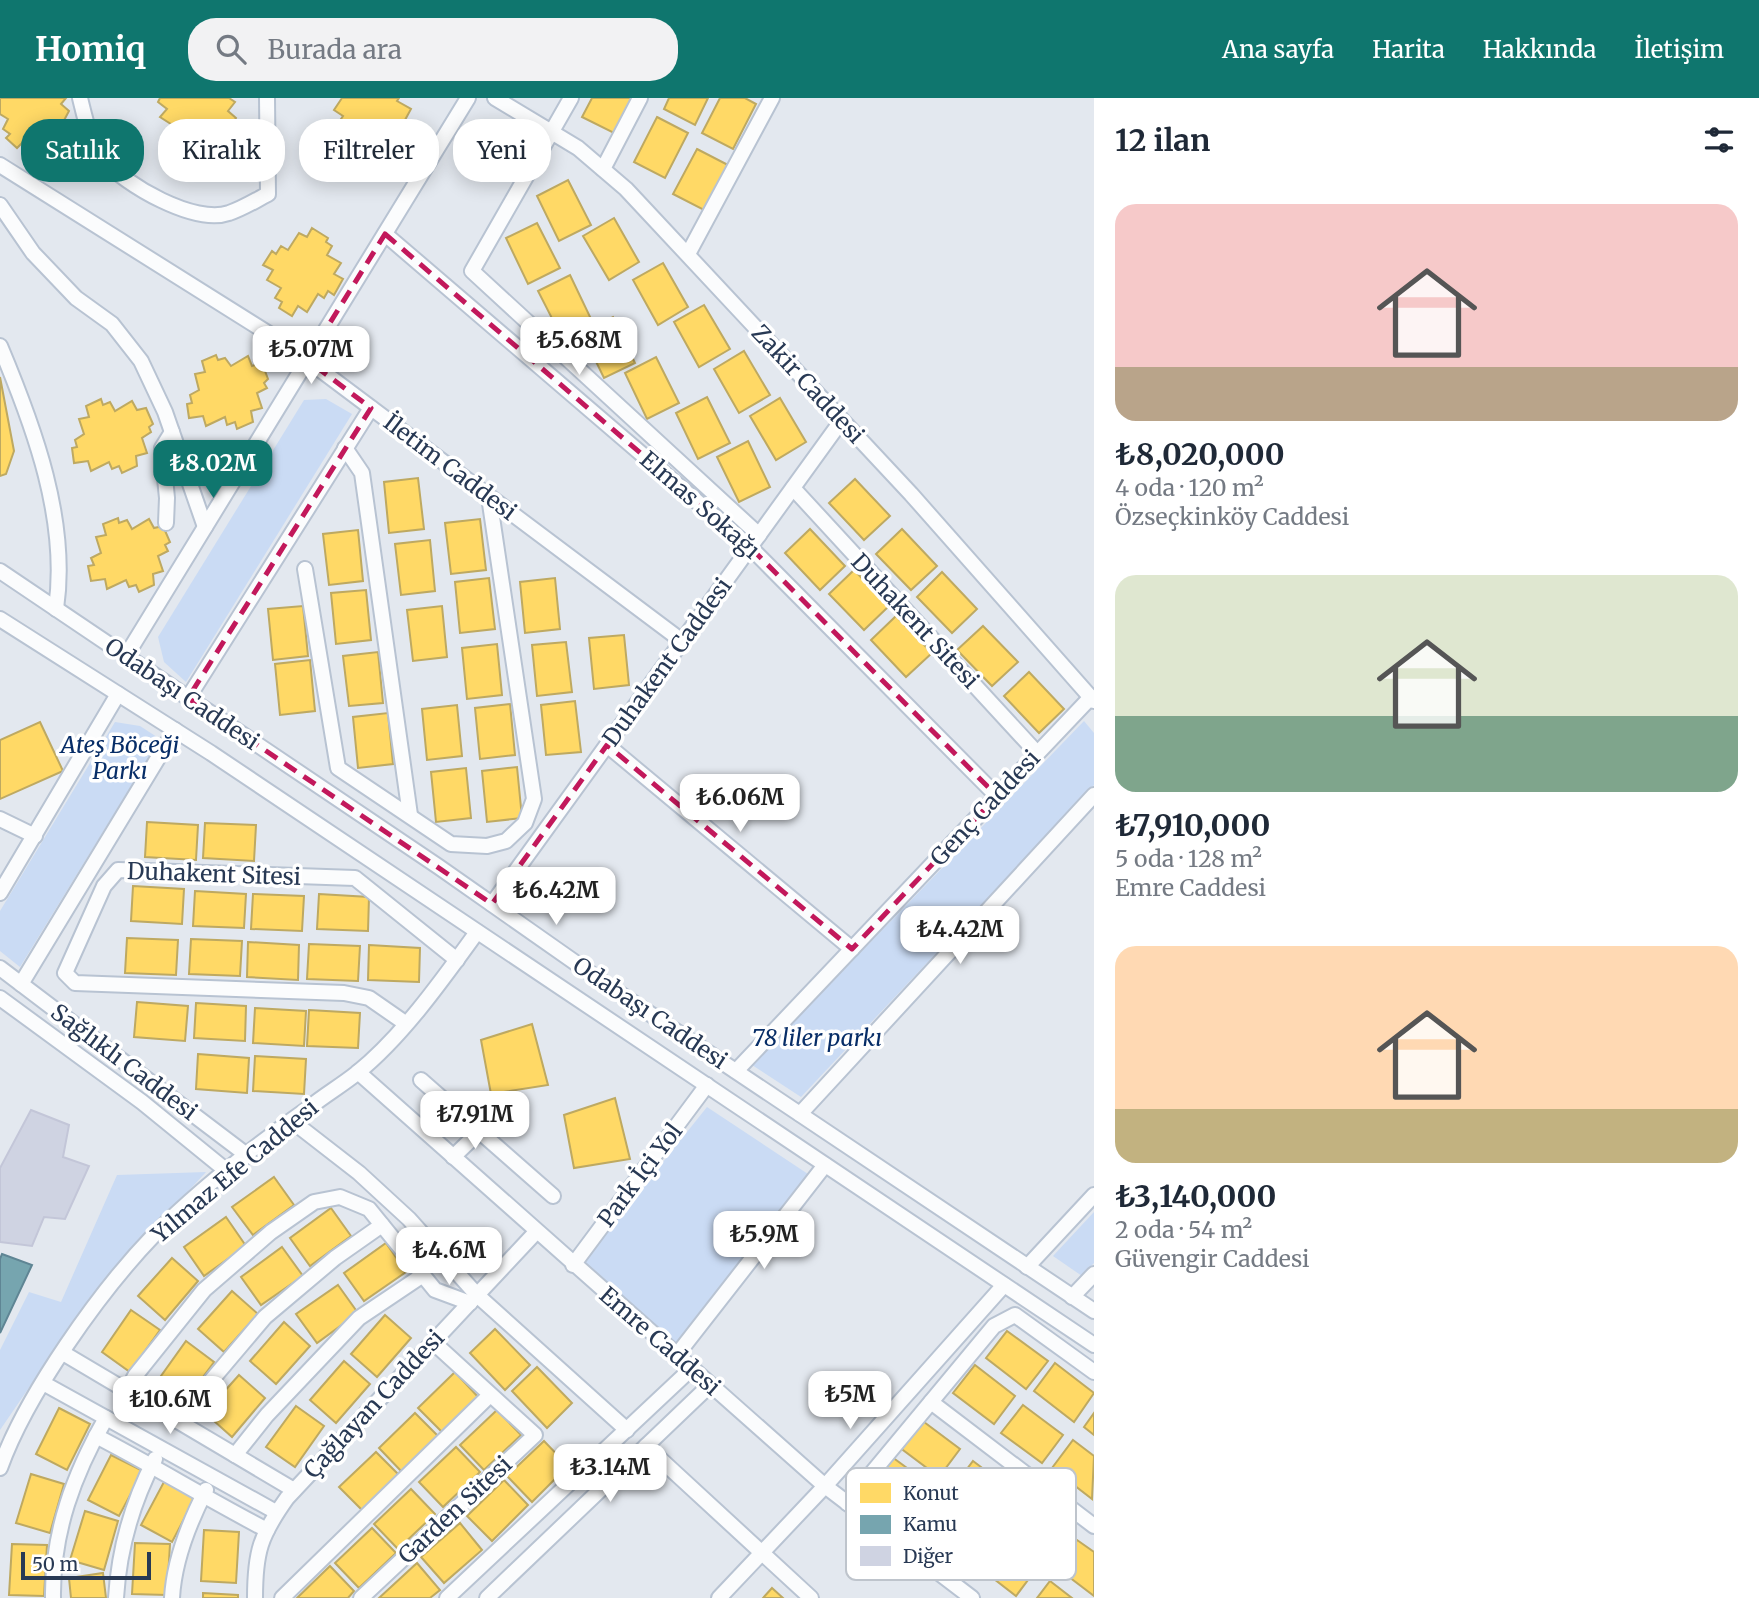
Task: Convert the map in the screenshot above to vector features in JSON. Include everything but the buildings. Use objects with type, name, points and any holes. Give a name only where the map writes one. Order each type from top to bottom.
[{"type":"street","points":[[80,98],[87,126],[102,158],[140,191],[184,210],[227,215],[268,194],[267,98]]},
{"type":"street","points":[[126,656],[468,98]]},
{"type":"street","name":"Zakir Caddesi","points":[[495,98],[578,148],[626,189],[842,420],[1092,699]]},
{"type":"street","points":[[571,98],[472,271],[759,535]]},
{"type":"street","points":[[603,169],[640,98]]},
{"type":"street","points":[[688,254],[772,98]]},
{"type":"street","name":"İletim Caddesi","points":[[0,164],[307,360],[682,641]]},
{"type":"street","points":[[0,205],[33,253],[76,298],[113,324],[141,361],[172,432],[205,527]]},
{"type":"street","name":"Elmas Sokağı","points":[[384,234],[750,547],[997,796]]},
{"type":"street","points":[[0,346],[43,464],[61,581],[56,608]]},
{"type":"street","points":[[188,698],[370,408]]},
{"type":"street","name":"Duhakent Caddesi","points":[[492,904],[842,420]]},
{"type":"street","points":[[166,523],[167,498],[162,448],[172,432]]},
{"type":"street","points":[[345,448],[362,473],[410,816]]},
{"type":"street","name":"Duhakent Sitesi","points":[[793,488],[1037,753]]},
{"type":"street","points":[[305,569],[338,768],[451,844],[487,846],[506,841],[525,823],[534,799],[489,497]]},
{"type":"street","name":"Odabaşı Caddesi","points":[[0,570],[1094,1311]]},
{"type":"street","name":"Odabaşı Caddesi","points":[[0,620],[175,730],[1094,1345]]},
{"type":"street","points":[[0,893],[118,694]]},
{"type":"street","name":"Genç Caddesi","points":[[736,1071],[1037,753],[1092,699]]},
{"type":"street","points":[[21,984],[175,730]]},
{"type":"street","points":[[607,746],[852,949]]},
{"type":"street","points":[[800,1114],[1094,795]]},
{"type":"street","points":[[0,819],[35,836]]},
{"type":"street","name":"Duhakent Sitesi","points":[[405,1023],[369,998],[344,993],[75,983],[65,973],[104,886],[118,870],[355,878],[457,960]]},
{"type":"street","name":"Yılmaz Efe Caddesi","points":[[0,1468],[10,1441],[43,1382],[98,1303],[155,1235],[228,1172],[358,1072],[405,1023],[477,932]]},
{"type":"street","name":"Sağlıklı Caddesi","points":[[0,968],[248,1156]]},
{"type":"street","name":"Sağlıklı Caddesi","points":[[0,998],[142,1102],[228,1172]]},
{"type":"street","name":"Emre Caddesi","points":[[358,1072],[676,1356],[846,1502]]},
{"type":"street","points":[[421,1080],[553,1196]]},
{"type":"street","name":"Park İçi Yol","points":[[573,1265],[707,1086]]},
{"type":"street","points":[[292,1121],[359,1173],[409,1219],[473,1299],[627,1430]]},
{"type":"street","points":[[453,1157],[480,1131]]},
{"type":"street","points":[[676,1356],[825,1165]]},
{"type":"street","points":[[1027,1267],[1094,1195]]},
{"type":"street","points":[[127,1391],[135,1376],[204,1290],[271,1232],[314,1202],[340,1198],[369,1209],[435,1290],[473,1299]]},
{"type":"street","points":[[177,1421],[265,1317],[335,1258],[382,1226]]},
{"type":"street","name":"Çağlayan Caddesi","points":[[256,1598],[255,1559],[276,1513],[294,1490],[536,1232]]},
{"type":"street","points":[[1072,1297],[1094,1274]]},
{"type":"street","points":[[235,1455],[267,1415],[359,1318],[423,1275]]},
{"type":"street","points":[[719,1598],[825,1486],[1004,1285]]},
{"type":"street","points":[[876,1468],[994,1326],[1015,1315],[1094,1372]]},
{"type":"street","name":"Garden Sitesi","points":[[361,1598],[535,1435],[433,1342]]},
{"type":"street","points":[[63,1353],[294,1490]]},
{"type":"street","points":[[447,1598],[691,1369]]},
{"type":"street","points":[[43,1382],[276,1513]]},
{"type":"street","points":[[487,1598],[710,1385]]},
{"type":"street","points":[[282,1598],[490,1395]]},
{"type":"street","points":[[931,1402],[1018,1468]]},
{"type":"street","points":[[53,1598],[52,1568],[62,1517],[82,1458],[106,1418]]},
{"type":"street","points":[[96,1436],[267,1530]]},
{"type":"street","points":[[646,1446],[811,1598]]},
{"type":"street","points":[[116,1598],[118,1557],[152,1465],[161,1448]]},
{"type":"street","points":[[172,1598],[180,1553],[213,1477]]},
{"type":"street","points":[[1076,1512],[1094,1526]]},
{"type":"street","name":"Emre Caddesi","points":[[948,1580],[972,1598]]},
{"type":"highlighted area","points":[[385,234],[750,547],[997,796],[852,949],[607,745],[492,904],[188,698],[371,408],[307,360]]},
{"type":"green space","points":[[326,399],[352,414],[186,682],[164,662],[158,637],[304,400]]},
{"type":"green space","name":"78 liler parkı","points":[[1084,721],[1094,733],[1094,785],[801,1097],[752,1065]]},
{"type":"green space","name":"Ateş Böceği Parkı","points":[[115,722],[140,726],[160,739],[20,967],[0,951],[0,911]]},
{"type":"green space","points":[[707,1107],[808,1174],[674,1345],[582,1263]]},
{"type":"green space","points":[[206,1172],[93,1294],[0,1430],[0,1350],[29,1292],[61,1302],[117,1175]]},
{"type":"green space","points":[[1094,1212],[1094,1263],[1082,1276],[1053,1256]]}]
